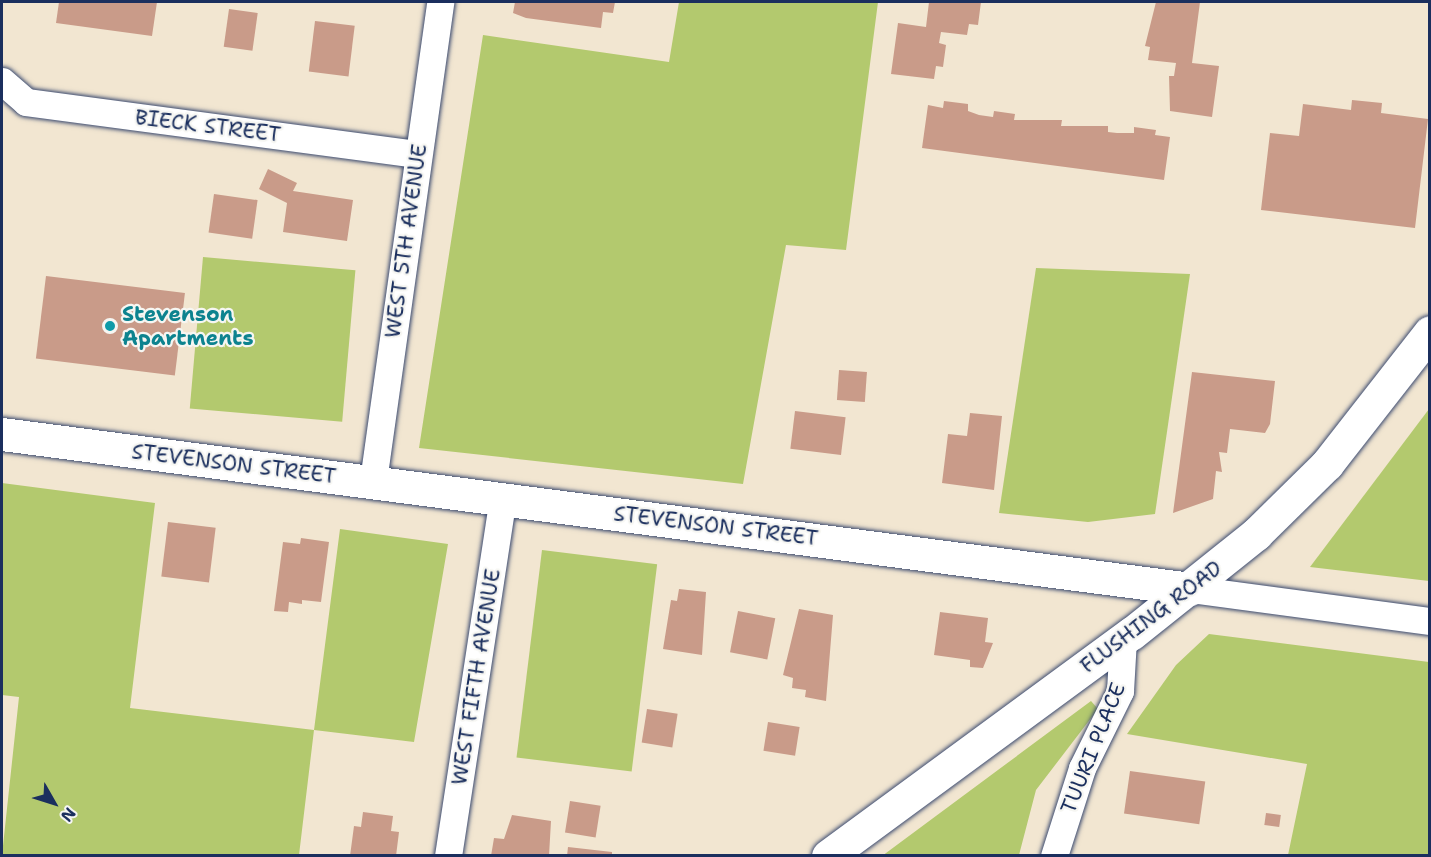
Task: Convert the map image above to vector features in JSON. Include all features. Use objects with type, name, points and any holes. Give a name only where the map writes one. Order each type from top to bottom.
[{"type":"street","name":"WEST 5TH AVENUE","points":[[373,481],[440,2]]},
{"type":"street","name":"BIECK STREET","points":[[3,82],[26,102],[418,154]]},
{"type":"street","name":"FLUSHING ROAD","points":[[828,855],[1190,589],[1308,484],[1430,332]]},
{"type":"street","name":"STEVENSON STREET","points":[[2,435],[373,481],[1430,621]]},
{"type":"street","name":"WEST FIFTH AVENUE","points":[[448,855],[503,498]]},
{"type":"street","name":"TUURI PLACE","points":[[1054,855],[1082,768],[1120,691],[1123,639]]},
{"type":"green space","points":[[679,2],[878,2],[846,250],[786,245],[743,484],[419,448],[483,35],[669,62]]},
{"type":"green space","points":[[203,257],[355,270],[342,422],[190,408]]},
{"type":"green space","points":[[1036,268],[1190,274],[1155,514],[1088,522],[999,513]]},
{"type":"green space","points":[[1429,409],[1429,581],[1310,567]]},
{"type":"green space","points":[[2,483],[155,503],[130,708],[314,730],[299,855],[2,855],[19,697],[2,695]]},
{"type":"green space","points":[[340,529],[448,544],[414,742],[314,730]]},
{"type":"green space","points":[[542,550],[657,564],[632,772],[517,757]]},
{"type":"green space","points":[[1209,634],[1429,662],[1429,855],[1288,855],[1307,764],[1127,734],[1176,665]]},
{"type":"green space","points":[[1091,701],[1098,709],[1036,790],[1019,855],[882,856]]},
{"type":"building","points":[[59,2],[157,2],[152,36],[56,23]]},
{"type":"building","points":[[515,2],[615,2],[613,13],[603,12],[601,28],[526,18],[513,13]]},
{"type":"building","points":[[929,2],[981,2],[978,25],[969,24],[967,35],[941,32],[939,43],[946,45],[943,67],[936,66],[934,79],[891,74],[898,23],[926,27]]},
{"type":"building","points":[[1156,2],[1200,2],[1192,63],[1219,66],[1212,117],[1170,111],[1169,76],[1174,76],[1176,63],[1148,60],[1150,47],[1145,46]]},
{"type":"building","points":[[229,9],[258,13],[252,51],[224,47]]},
{"type":"building","points":[[315,21],[355,26],[348,76],[309,72]]},
{"type":"building","points":[[1352,100],[1382,103],[1381,113],[1428,119],[1415,228],[1261,210],[1270,133],[1299,136],[1303,104],[1351,110]]},
{"type":"building","points":[[944,101],[968,104],[968,111],[979,115],[993,117],[994,111],[1015,114],[1014,120],[1062,120],[1061,126],[1108,126],[1108,132],[1117,133],[1134,133],[1134,127],[1156,130],[1155,135],[1170,137],[1164,180],[922,148],[928,105],[943,108]]},
{"type":"building","points":[[268,169],[297,183],[293,191],[353,200],[347,241],[283,232],[287,203],[259,189]]},
{"type":"building","points":[[214,194],[258,200],[252,239],[209,233]]},
{"type":"building","name":"Stevenson Apartments","points":[[46,276],[185,293],[175,375],[36,358]]},
{"type":"building","points":[[839,370],[867,372],[865,402],[837,400]]},
{"type":"building","points":[[1192,372],[1275,381],[1270,424],[1265,433],[1230,429],[1227,453],[1219,452],[1222,472],[1216,471],[1213,499],[1173,513]]},
{"type":"building","points":[[795,411],[846,417],[841,455],[790,449]]},
{"type":"building","points":[[970,413],[1002,416],[994,490],[942,483],[948,434],[967,436]]},
{"type":"building","points":[[168,522],[216,528],[209,582],[161,577]]},
{"type":"building","points":[[301,538],[329,542],[321,602],[302,600],[302,604],[289,602],[288,612],[274,611],[283,542],[300,544]]},
{"type":"building","points":[[679,589],[706,592],[702,655],[663,649],[671,600],[677,601]]},
{"type":"building","points":[[799,609],[833,615],[826,701],[805,697],[806,690],[792,688],[793,678],[783,675]]},
{"type":"building","points":[[738,611],[775,618],[767,659],[730,652]]},
{"type":"building","points":[[940,612],[988,618],[985,642],[993,643],[983,668],[970,667],[970,660],[934,655]]},
{"type":"building","points":[[647,709],[678,714],[672,747],[642,743]]},
{"type":"building","points":[[768,722],[800,727],[795,756],[763,751]]},
{"type":"building","points":[[1130,771],[1205,782],[1199,824],[1124,814]]},
{"type":"building","points":[[570,801],[601,806],[596,837],[565,833]]},
{"type":"building","points":[[363,812],[393,816],[391,831],[399,832],[396,856],[350,856],[354,826],[361,827]]},
{"type":"building","points":[[1266,813],[1281,815],[1279,827],[1264,825]]},
{"type":"building","points":[[512,815],[551,821],[549,856],[491,856],[494,838],[504,839]]},
{"type":"building","points":[[568,847],[612,852],[612,856],[567,856]]},
{"type":"place","name":"Stevenson Apartments","points":[[110,326]]}]
